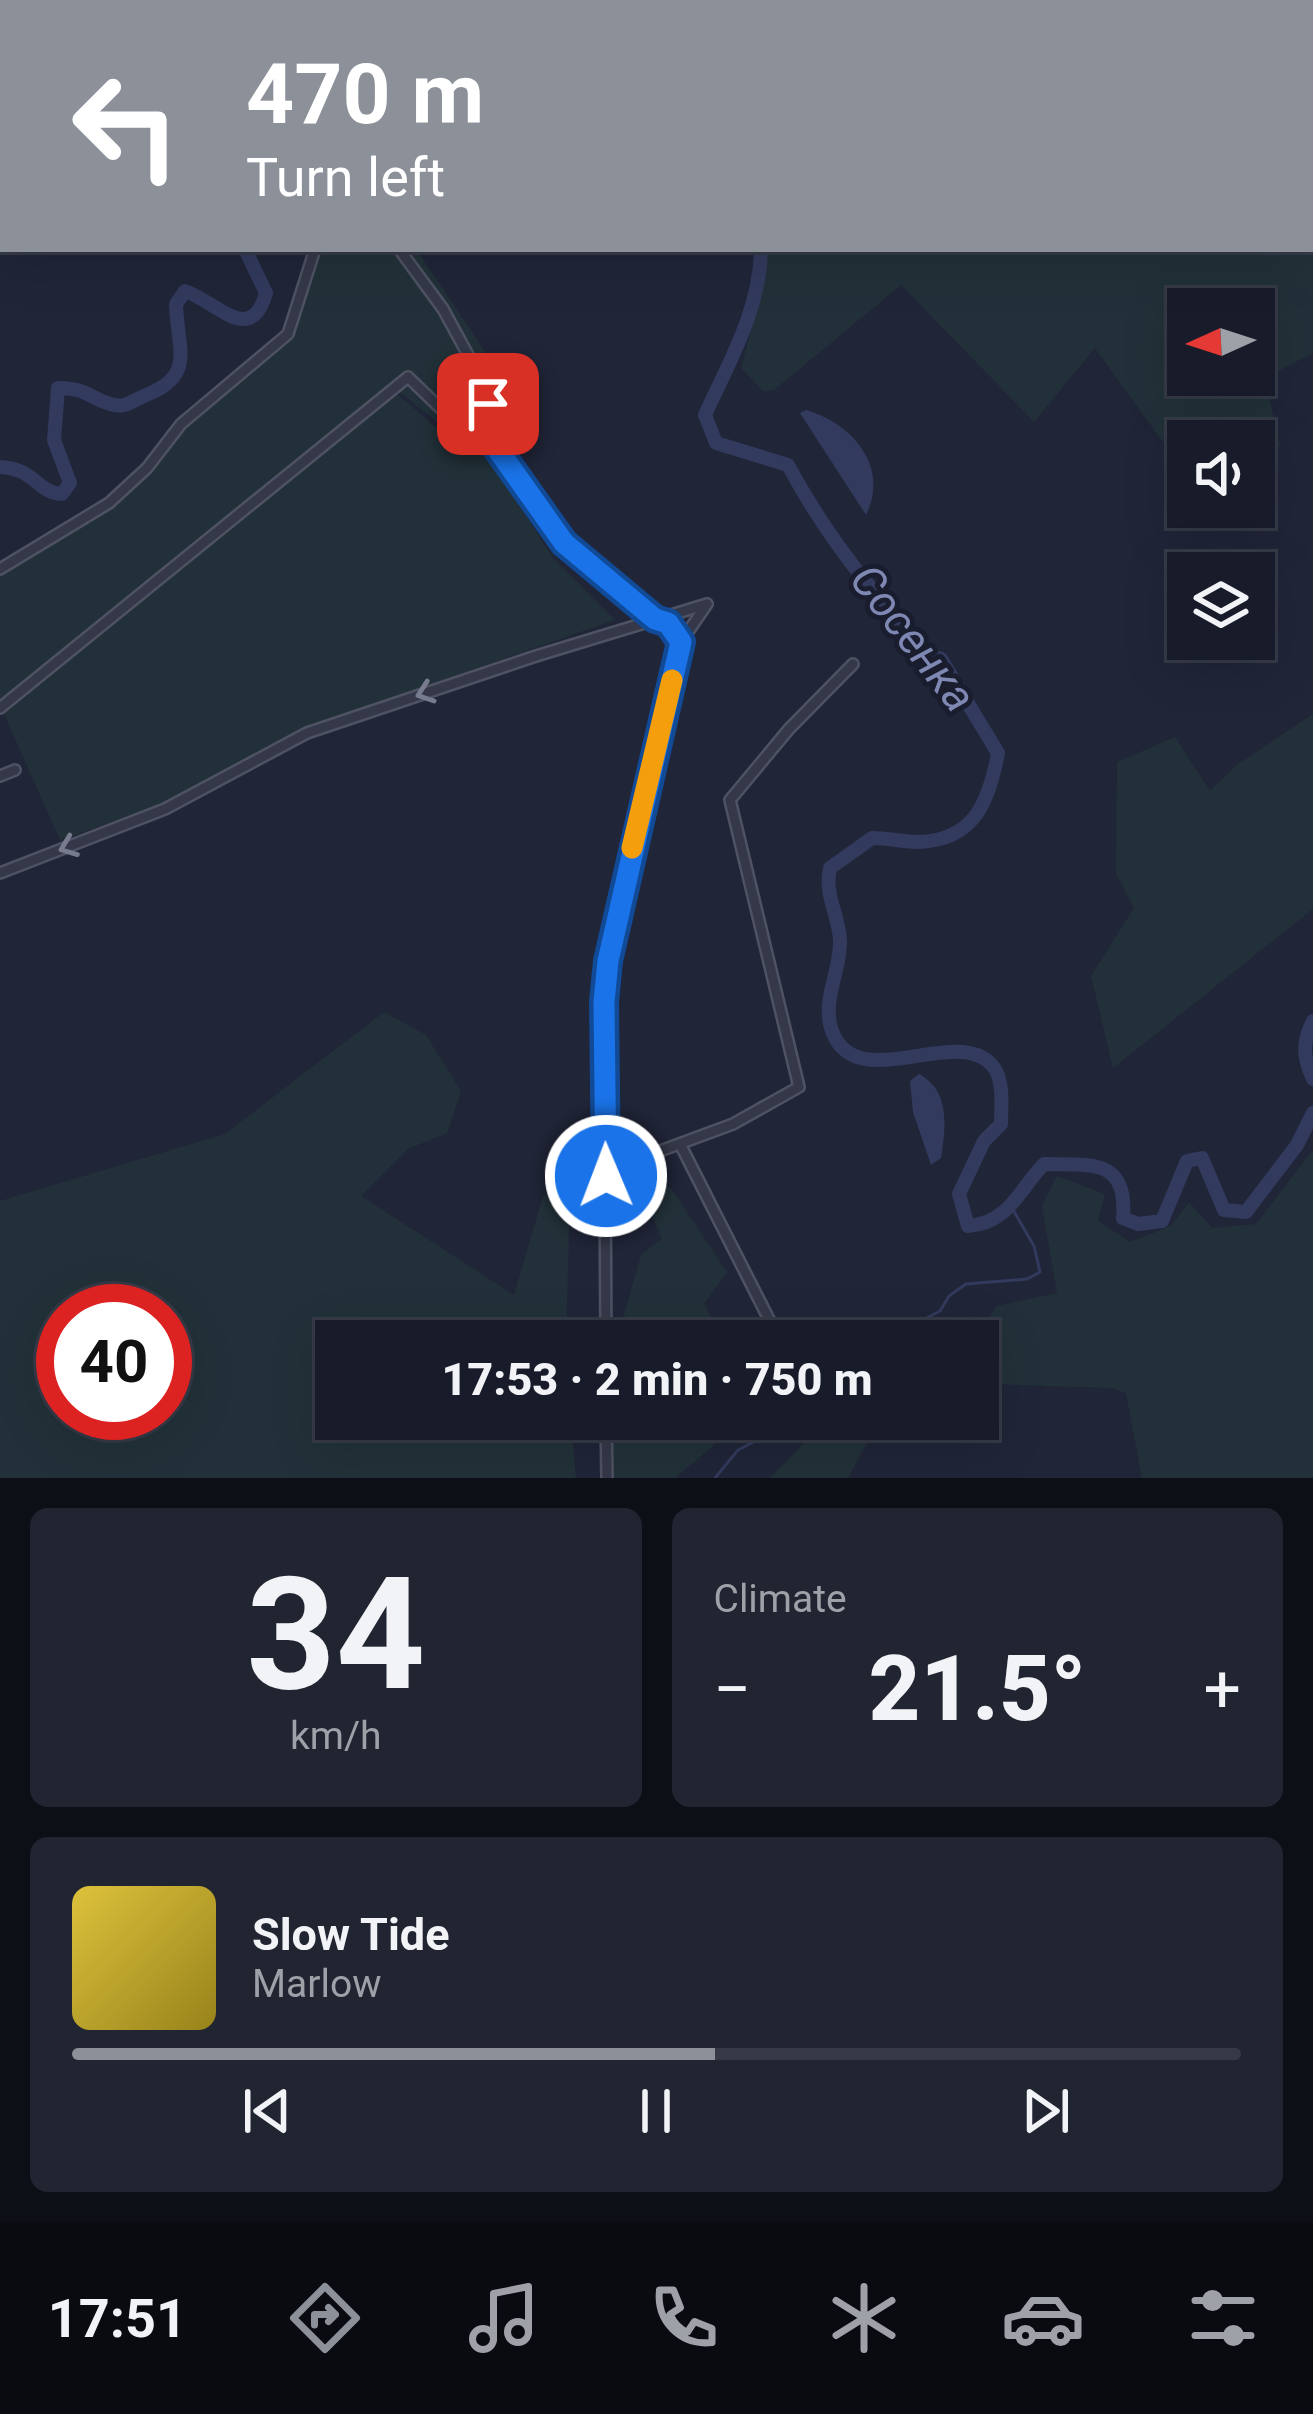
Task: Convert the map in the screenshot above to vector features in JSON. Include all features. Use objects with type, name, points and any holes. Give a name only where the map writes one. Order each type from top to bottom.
[{"type":"street","points":[[0,569],[110,503],[147,468],[182,424],[288,334],[314,252]]},
{"type":"street","points":[[401,252],[443,309],[486,388],[486,433],[564,543],[655,619],[668,623],[681,642]]},
{"type":"street","points":[[0,708],[408,377],[470,437],[486,433]]},
{"type":"street","points":[[0,874],[165,809],[307,734],[706,604],[681,642],[608,961],[604,1002],[606,1320]]},
{"type":"street","points":[[606,1171],[734,1124],[799,1087],[730,800],[853,664]]},
{"type":"street","points":[[0,776],[15,770]]},
{"type":"street","points":[[680,1144],[769,1320]]},
{"type":"street","points":[[606,1440],[607,1478]]},
{"type":"shaded area","points":[[322,252],[418,252],[496,368],[489,413],[457,438],[391,385],[0,706],[0,572],[55,542],[130,487],[184,425],[293,337],[294,319]]},
{"type":"shaded area","points":[[764,252],[1313,252],[1313,353],[1275,373],[1275,288],[1167,288],[1167,396],[1269,396],[1274,420],[1167,420],[1167,448],[1095,348],[1034,422],[901,285],[774,390],[763,391],[741,368],[764,281]]},
{"type":"shaded area","points":[[396,393],[455,444],[481,447],[553,558],[615,620],[302,729],[157,806],[60,840],[4,714]]},
{"type":"shaded area","points":[[1313,714],[1313,909],[1113,1068],[1091,976],[1134,908],[1116,873],[1117,762],[1175,737],[1210,791],[1237,765]]},
{"type":"shaded area","points":[[384,1012],[426,1035],[461,1091],[447,1133],[408,1149],[361,1196],[514,1295],[543,1196],[570,1197],[567,1320],[315,1320],[315,1440],[573,1440],[576,1478],[0,1478],[0,1201],[225,1134]]},
{"type":"shaded area","points":[[1313,1150],[1313,1478],[1142,1478],[1126,1393],[1112,1388],[999,1384],[999,1320],[988,1320],[996,1306],[1057,1293],[1042,1206],[1057,1176],[1105,1194],[1098,1221],[1130,1242],[1171,1226],[1189,1202],[1212,1228],[1256,1224]]},
{"type":"shaded area","points":[[638,1182],[670,1187],[727,1272],[704,1304],[712,1320],[623,1320],[641,1255],[662,1239]]},
{"type":"shaded area","points":[[613,1440],[720,1440],[675,1478],[612,1478]]},
{"type":"shaded area","points":[[807,1440],[869,1440],[848,1478],[770,1478]]},
{"type":"water","points":[[806,410],[838,425],[862,449],[873,480],[866,515],[800,413]]},
{"type":"water","points":[[919,1074],[936,1090],[943,1110],[941,1158],[931,1165],[913,1112],[910,1081]]},
{"type":"waterway","name":"Сосенка","points":[[0,467],[22,472],[62,494],[70,483],[54,440],[58,388],[120,406],[161,388],[178,370],[176,304],[185,291],[242,319],[260,309],[266,293],[246,252]]},
{"type":"waterway","name":"Сосенка","points":[[761,252],[749,314],[705,415],[716,443],[788,465],[834,540],[898,621],[913,650],[941,659],[998,753],[984,802],[966,826],[938,840],[872,838],[830,868],[840,941],[829,1014],[841,1047],[859,1058],[882,1060],[958,1052],[979,1056],[995,1069],[1001,1089],[1001,1124],[984,1141],[959,1194],[968,1226],[1003,1212],[1044,1164],[1091,1166],[1113,1175],[1123,1198],[1123,1218],[1138,1224],[1162,1221],[1187,1161],[1202,1158],[1224,1210],[1246,1212],[1297,1145],[1313,1113]]},
{"type":"waterway","name":"Сосенка","points":[[1313,1021],[1305,1050],[1313,1079]]},
{"type":"waterway","points":[[923,1320],[940,1311],[949,1296],[966,1284],[1027,1279],[1040,1272],[1034,1246],[1012,1208]]},
{"type":"waterway","points":[[715,1478],[738,1450],[757,1440]]},
{"type":"slow traffic","points":[[632,848],[672,680]]},
{"type":"route","points":[[488,404],[486,433],[564,543],[655,619],[668,623],[681,642],[608,961],[604,1002],[606,1176]]}]
